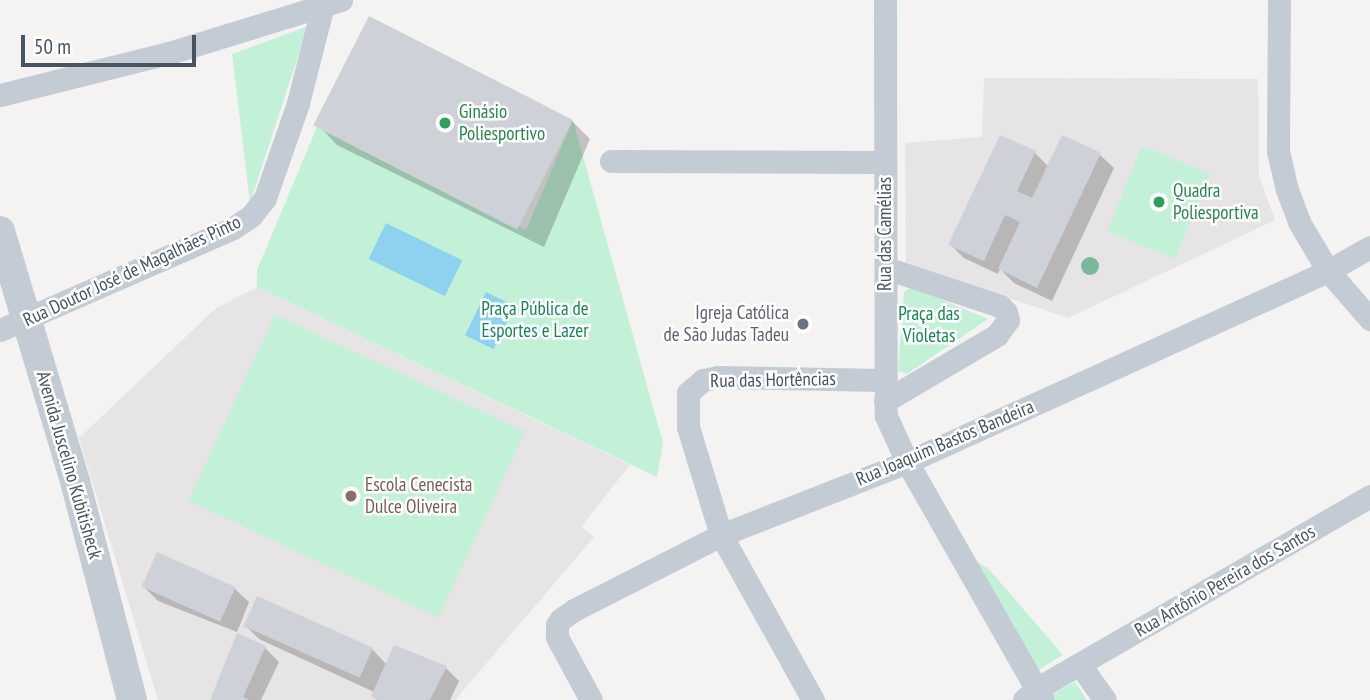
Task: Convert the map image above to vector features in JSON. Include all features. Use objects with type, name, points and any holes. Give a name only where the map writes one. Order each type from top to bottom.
[{"type":"street","name":"Rua das Camélias","points":[[885,0],[886,416],[907,462],[1034,696]]},
{"type":"street","points":[[1279,0],[1278,151],[1287,190],[1299,222],[1328,271],[1370,319]]},
{"type":"street","points":[[0,95],[169,53],[329,2]]},
{"type":"street","name":"Rua Doutor José de Magalhães Pinto","points":[[0,330],[233,228],[260,207],[298,103],[329,2]]},
{"type":"street","points":[[611,161],[885,162]]},
{"type":"street","name":"Avenida Juscelino Kubitisheck","points":[[0,231],[28,319],[132,700]]},
{"type":"street","name":"Rua Joaquim Bastos Bandeira","points":[[591,700],[557,637],[557,625],[561,619],[721,535],[907,462],[1328,271],[1370,247]]},
{"type":"street","points":[[884,391],[998,335],[1008,320],[1006,312],[1000,306],[886,268]]},
{"type":"street","name":"Rua das Hortências","points":[[813,700],[721,535],[688,428],[685,403],[694,385],[718,377],[884,391]]},
{"type":"street","name":"Rua Antônio Pereira dos Santos","points":[[1034,696],[1080,665],[1370,496]]},
{"type":"street","points":[[1080,665],[1105,700]]},
{"type":"shaded area","points":[[984,78],[1258,79],[1259,176],[1275,220],[1068,318],[906,263],[905,143],[982,137]]},
{"type":"shaded area","name":"Escola Cenecista Dulce Oliveira","points":[[257,287],[630,465],[581,527],[594,537],[455,700],[158,700],[79,438],[215,309]]},
{"type":"green space","points":[[308,26],[250,203],[232,54]]},
{"type":"green space","name":"Praça Pública de Esportes e Lazer","points":[[573,120],[663,443],[657,477],[257,287],[257,270],[317,127],[526,230]]},
{"type":"green space","name":"Quadra Poliesportiva","points":[[1142,146],[1210,173],[1175,259],[1108,231]]},
{"type":"green space","name":"Praça das Violetas","points":[[912,287],[988,319],[907,374],[898,371],[904,292]]},
{"type":"green space","points":[[275,315],[525,432],[439,617],[188,501]]},
{"type":"green space","points":[[973,560],[988,568],[1063,655],[1033,673]]},
{"type":"green space","points":[[1075,682],[1087,700],[1054,700],[1050,695]]},
{"type":"water","points":[[386,223],[462,260],[445,296],[368,259]]},
{"type":"water","points":[[486,292],[515,306],[494,349],[465,335]]},
{"type":"building","name":"Ginásio Poliesportivo","points":[[369,16],[573,120],[517,230],[313,126]]},
{"type":"building","points":[[1000,135],[1036,151],[1017,191],[1032,198],[1062,135],[1101,153],[1037,288],[998,269],[1020,222],[1005,215],[984,261],[948,245]]},
{"type":"building","points":[[157,552],[236,587],[220,622],[142,587]]},
{"type":"building","points":[[257,596],[373,648],[360,678],[244,626]]},
{"type":"building","points":[[237,633],[266,646],[243,697],[249,700],[210,700]]},
{"type":"building","points":[[394,645],[447,666],[430,700],[378,700],[371,696]]},
{"type":"place","name":"Ginásio Poliesportivo","points":[[445,123]]},
{"type":"place","name":"Quadra Poliesportiva","points":[[1159,202]]},
{"type":"place","name":"Igreja Católica de São Judas Tadeu","points":[[803,324]]},
{"type":"place","name":"Escola Cenecista Dulce Oliveira","points":[[351,496]]}]
